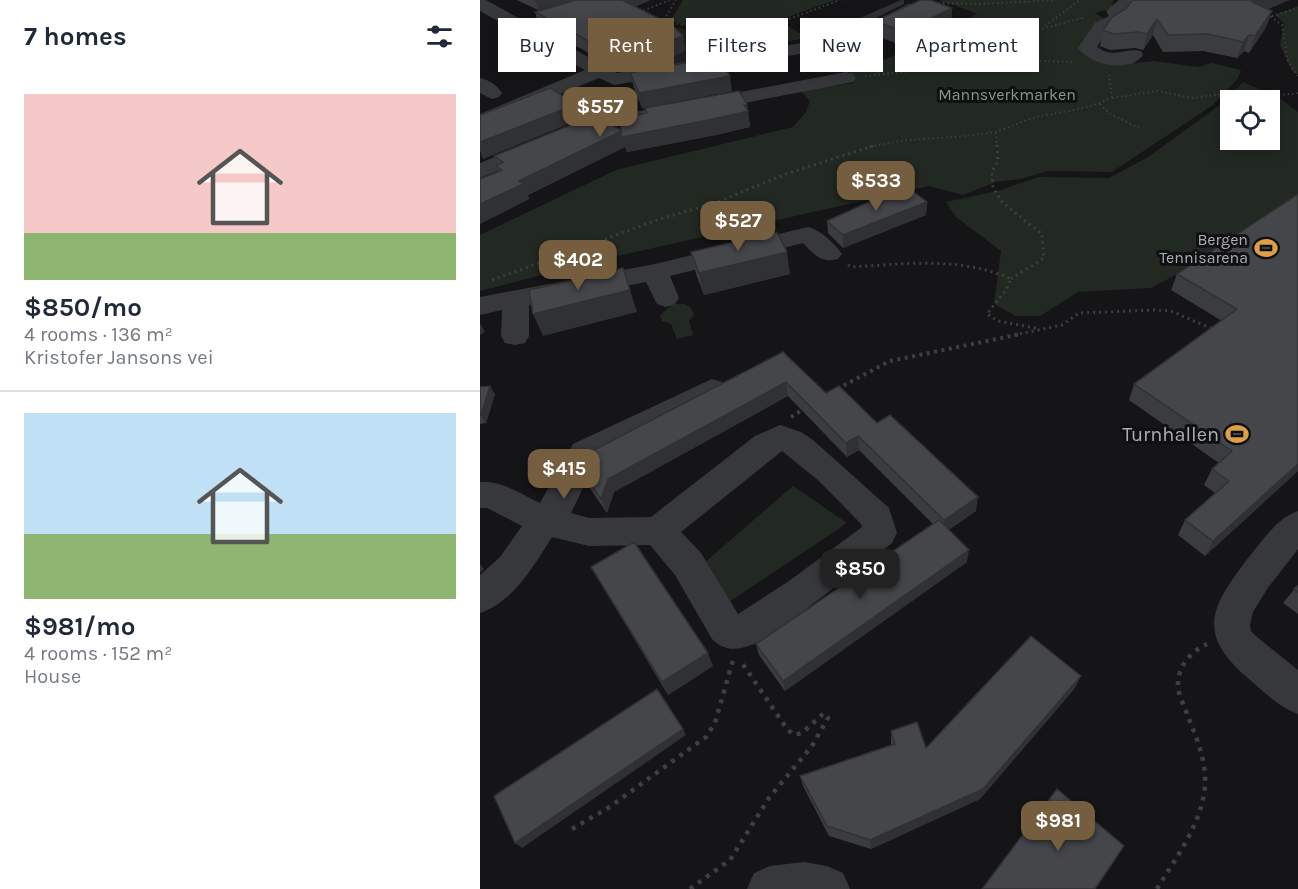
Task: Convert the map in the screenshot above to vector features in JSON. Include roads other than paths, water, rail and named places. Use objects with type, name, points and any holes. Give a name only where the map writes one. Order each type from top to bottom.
[{"type":"street","points":[[1132,3],[1115,20],[1101,27],[1087,48],[1096,55],[1114,60],[1128,59],[1134,55]]},
{"type":"street","points":[[480,4],[503,18]]},
{"type":"street","points":[[480,121],[607,75],[753,56],[838,42],[885,23],[922,4]]},
{"type":"street","points":[[576,58],[607,75]]},
{"type":"street","points":[[599,120],[607,75]]},
{"type":"street","points":[[480,171],[599,120],[635,117],[846,78]]},
{"type":"street","points":[[480,306],[655,273],[808,234],[829,254]]},
{"type":"street","points":[[655,273],[666,298]]},
{"type":"street","points":[[515,336],[516,300]]},
{"type":"street","points":[[480,597],[513,568],[544,521],[556,508],[584,453],[742,374]]},
{"type":"street","points":[[480,495],[490,494],[544,521],[589,532],[658,531],[766,445],[780,437],[792,441],[809,454],[877,518],[880,525],[880,533],[871,540],[761,621],[744,632],[734,634],[728,631],[722,623],[688,564],[658,531]]},
{"type":"street","points":[[1298,525],[1240,599],[1230,622],[1233,637],[1298,696]]},
{"type":"street","points":[[770,889],[804,885],[827,889]]},
{"type":"place","name":"Bergen Tennisarena","points":[[1266,248]]},
{"type":"place","name":"Turnhallen","points":[[1237,434]]},
{"type":"park label","name":"Mannsverkmarken","points":[[1007,94]]}]
